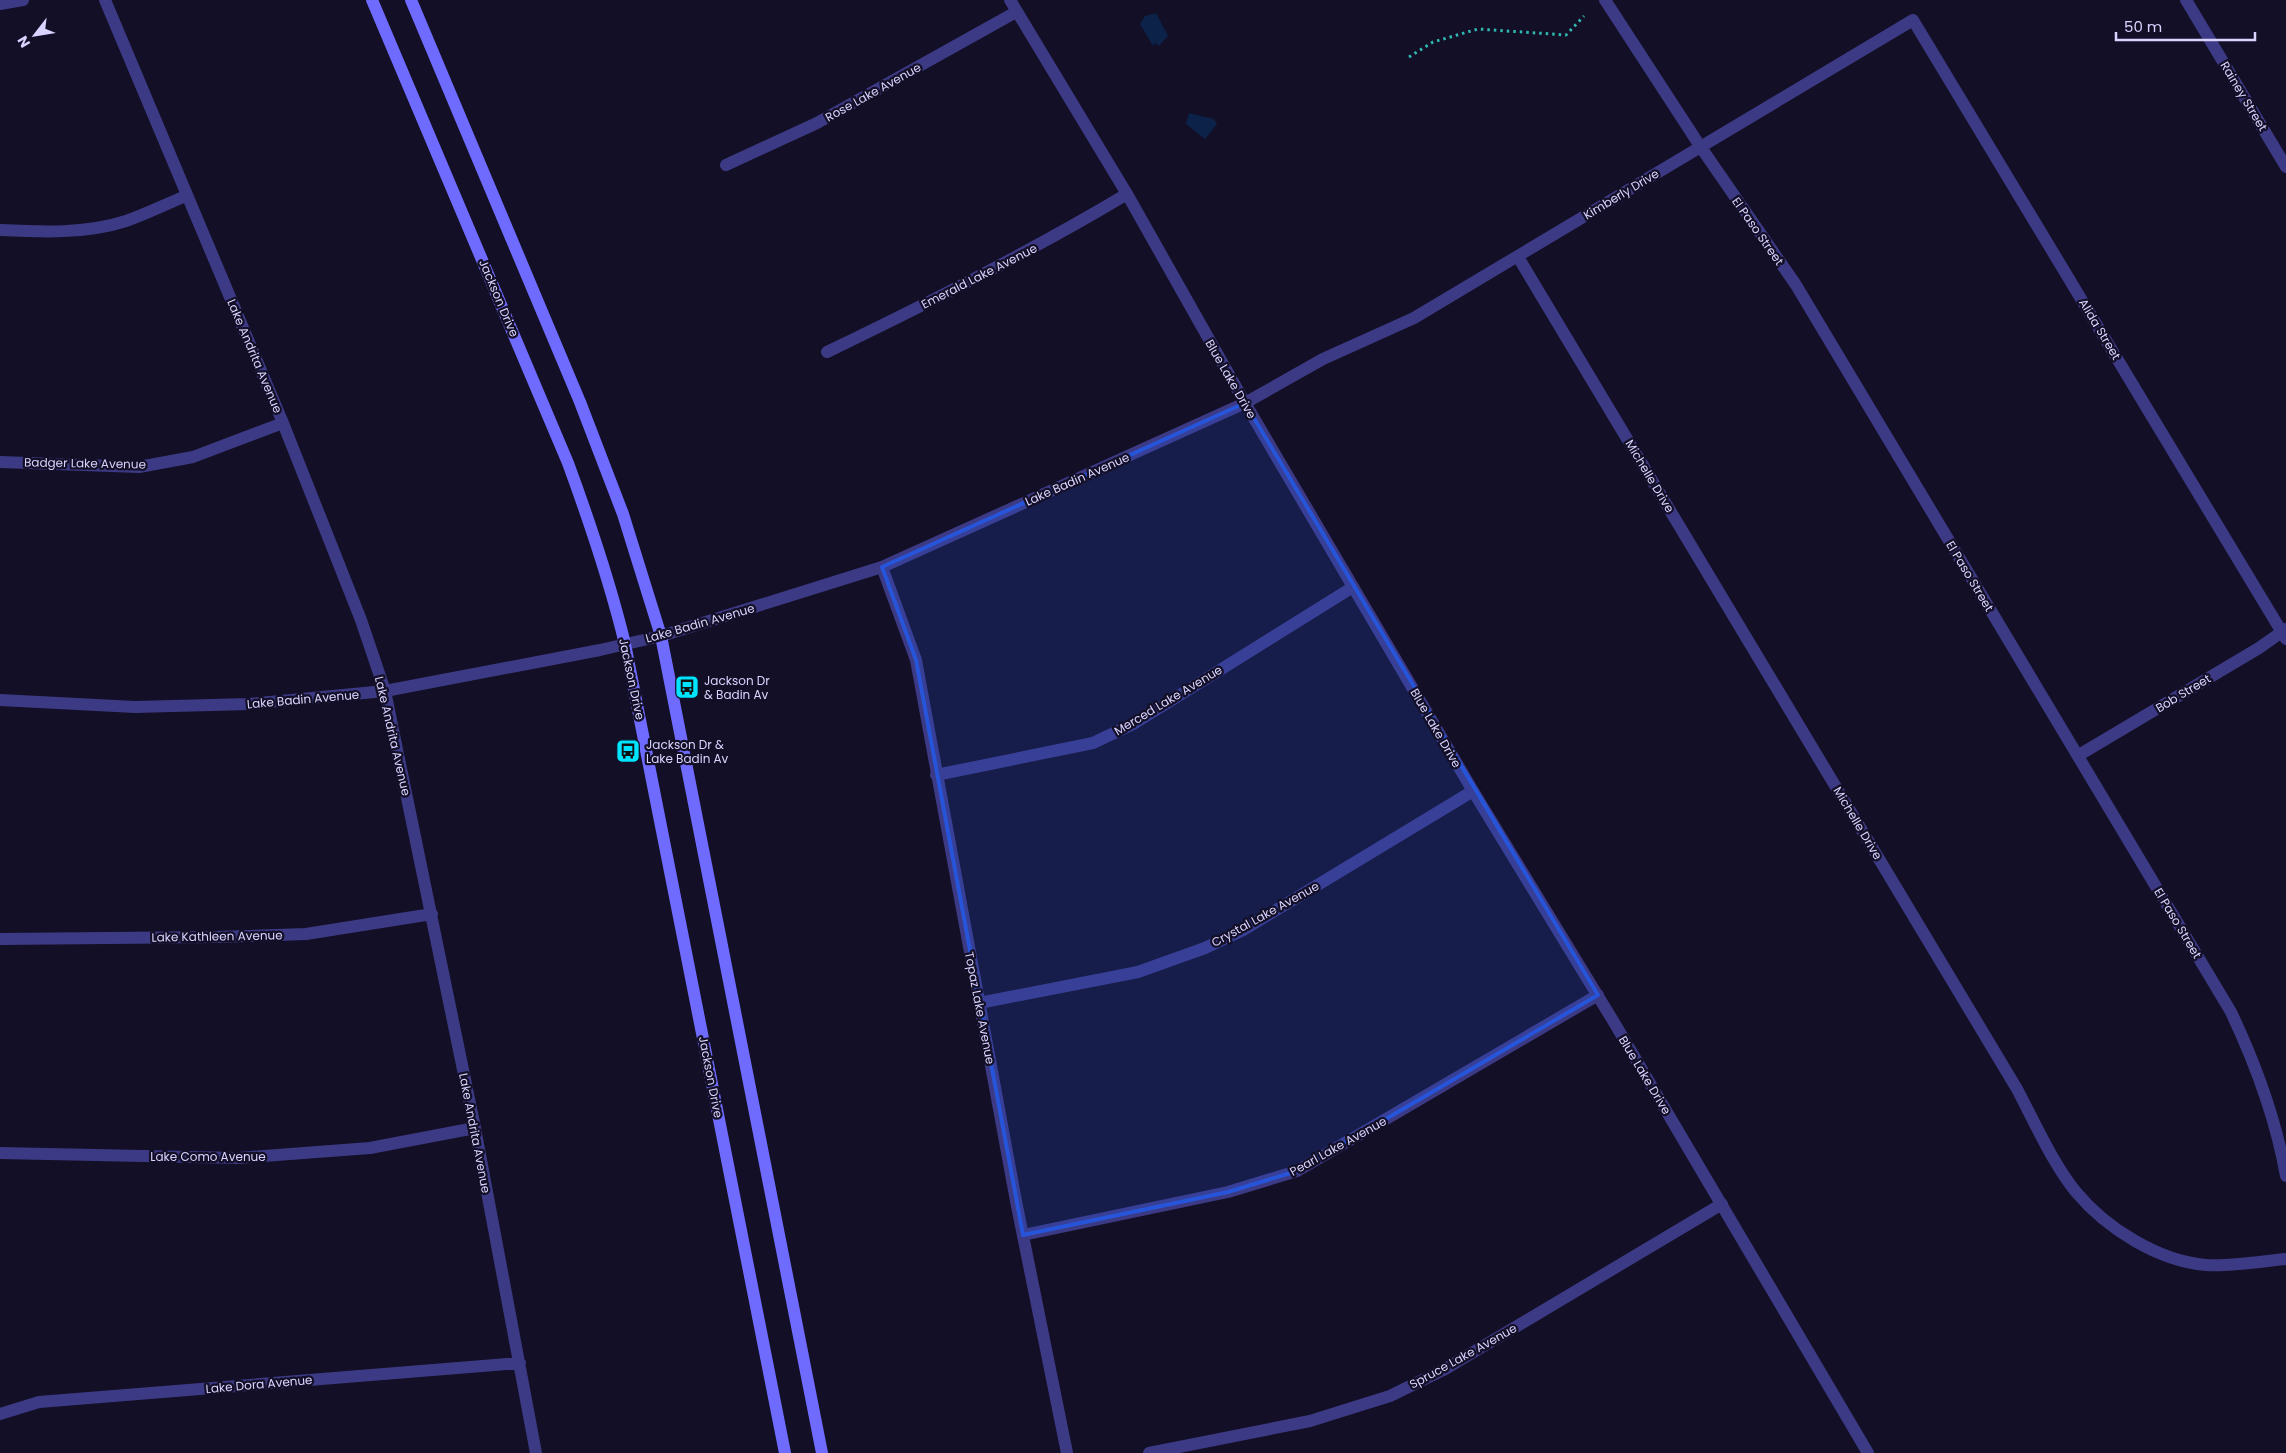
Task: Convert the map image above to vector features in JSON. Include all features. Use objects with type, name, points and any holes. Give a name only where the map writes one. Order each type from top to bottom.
[{"type":"main road","name":"Jackson Drive","points":[[372,0],[568,463],[616,605],[785,1453]]},
{"type":"main road","points":[[411,0],[580,402],[623,514],[661,636],[822,1453]]},
{"type":"street","points":[[0,4],[23,0]]},
{"type":"street","name":"Lake Andrita Avenue","points":[[105,0],[283,423],[361,620],[385,691],[475,1128],[536,1453]]},
{"type":"street","name":"Blue Lake Drive","points":[[1010,0],[1127,194],[1244,403],[1473,791],[1598,995],[1868,1453]]},
{"type":"street","name":"El Paso Street","points":[[1605,0],[1700,146],[1796,285],[2079,755],[2231,1012],[2257,1071],[2268,1102],[2286,1176]]},
{"type":"street","name":"Rainey Street","points":[[2186,0],[2286,167]]},
{"type":"street","name":"Rose Lake Avenue","points":[[726,165],[817,122],[1016,12]]},
{"type":"street","name":"Kimberly Drive","points":[[1323,358],[1414,318],[1913,20]]},
{"type":"street","name":"Alida Street","points":[[1913,20],[2285,633]]},
{"type":"street","name":"Emerald Lake Avenue","points":[[827,352],[916,309],[1058,235],[1127,194]]},
{"type":"street","points":[[0,230],[44,232],[100,227],[126,221],[186,196]]},
{"type":"street","name":"Michelle Drive","points":[[1518,256],[2017,1089],[2041,1136],[2075,1191],[2110,1224],[2130,1238],[2170,1256],[2207,1266],[2286,1259]]},
{"type":"street","name":"Lake Badin Avenue","points":[[0,700],[136,707],[202,706],[249,704],[385,691],[661,636],[882,567],[1244,403],[1323,358]]},
{"type":"street","name":"Badger Lake Avenue","points":[[0,462],[139,466],[193,457],[283,423]]},
{"type":"street","name":"Topaz Lake Avenue","points":[[882,567],[916,660],[1023,1235],[1068,1453]]},
{"type":"street","name":"Merced Lake Avenue","points":[[936,775],[1093,743],[1135,722],[1353,586]]},
{"type":"street","name":"Bob Street","points":[[2079,755],[2285,633]]},
{"type":"street","name":"Crystal Lake Avenue","points":[[979,1003],[1138,972],[1205,948],[1243,930],[1473,791]]},
{"type":"street","name":"Lake Kathleen Avenue","points":[[0,938],[216,937],[306,934],[432,914]]},
{"type":"street","name":"Pearl Lake Avenue","points":[[1023,1235],[1228,1192],[1297,1171],[1598,995]]},
{"type":"street","name":"Lake Como Avenue","points":[[0,1153],[238,1158],[370,1148],[475,1128]]},
{"type":"street","name":"Spruce Lake Avenue","points":[[1150,1453],[1310,1421],[1390,1396],[1445,1369],[1722,1204]]},
{"type":"street","name":"Lake Dora Avenue","points":[[0,1414],[39,1402],[520,1363]]},
{"type":"path","points":[[1409,57],[1433,42],[1478,29],[1566,35],[1584,16]]},
{"type":"highlighted area","points":[[1245,403],[1598,995],[1297,1171],[1228,1192],[1023,1235],[916,660],[882,567]]},
{"type":"water","points":[[1156,13],[1168,36],[1159,46],[1155,43],[1153,46],[1140,24],[1145,16]]},
{"type":"water","points":[[1189,113],[1214,119],[1217,124],[1205,139],[1186,124]]},
{"type":"place","name":"Jackson Dr & Badin Av","points":[[687,687]]},
{"type":"place","name":"Jackson Dr & Lake Badin Av","points":[[628,751]]}]
